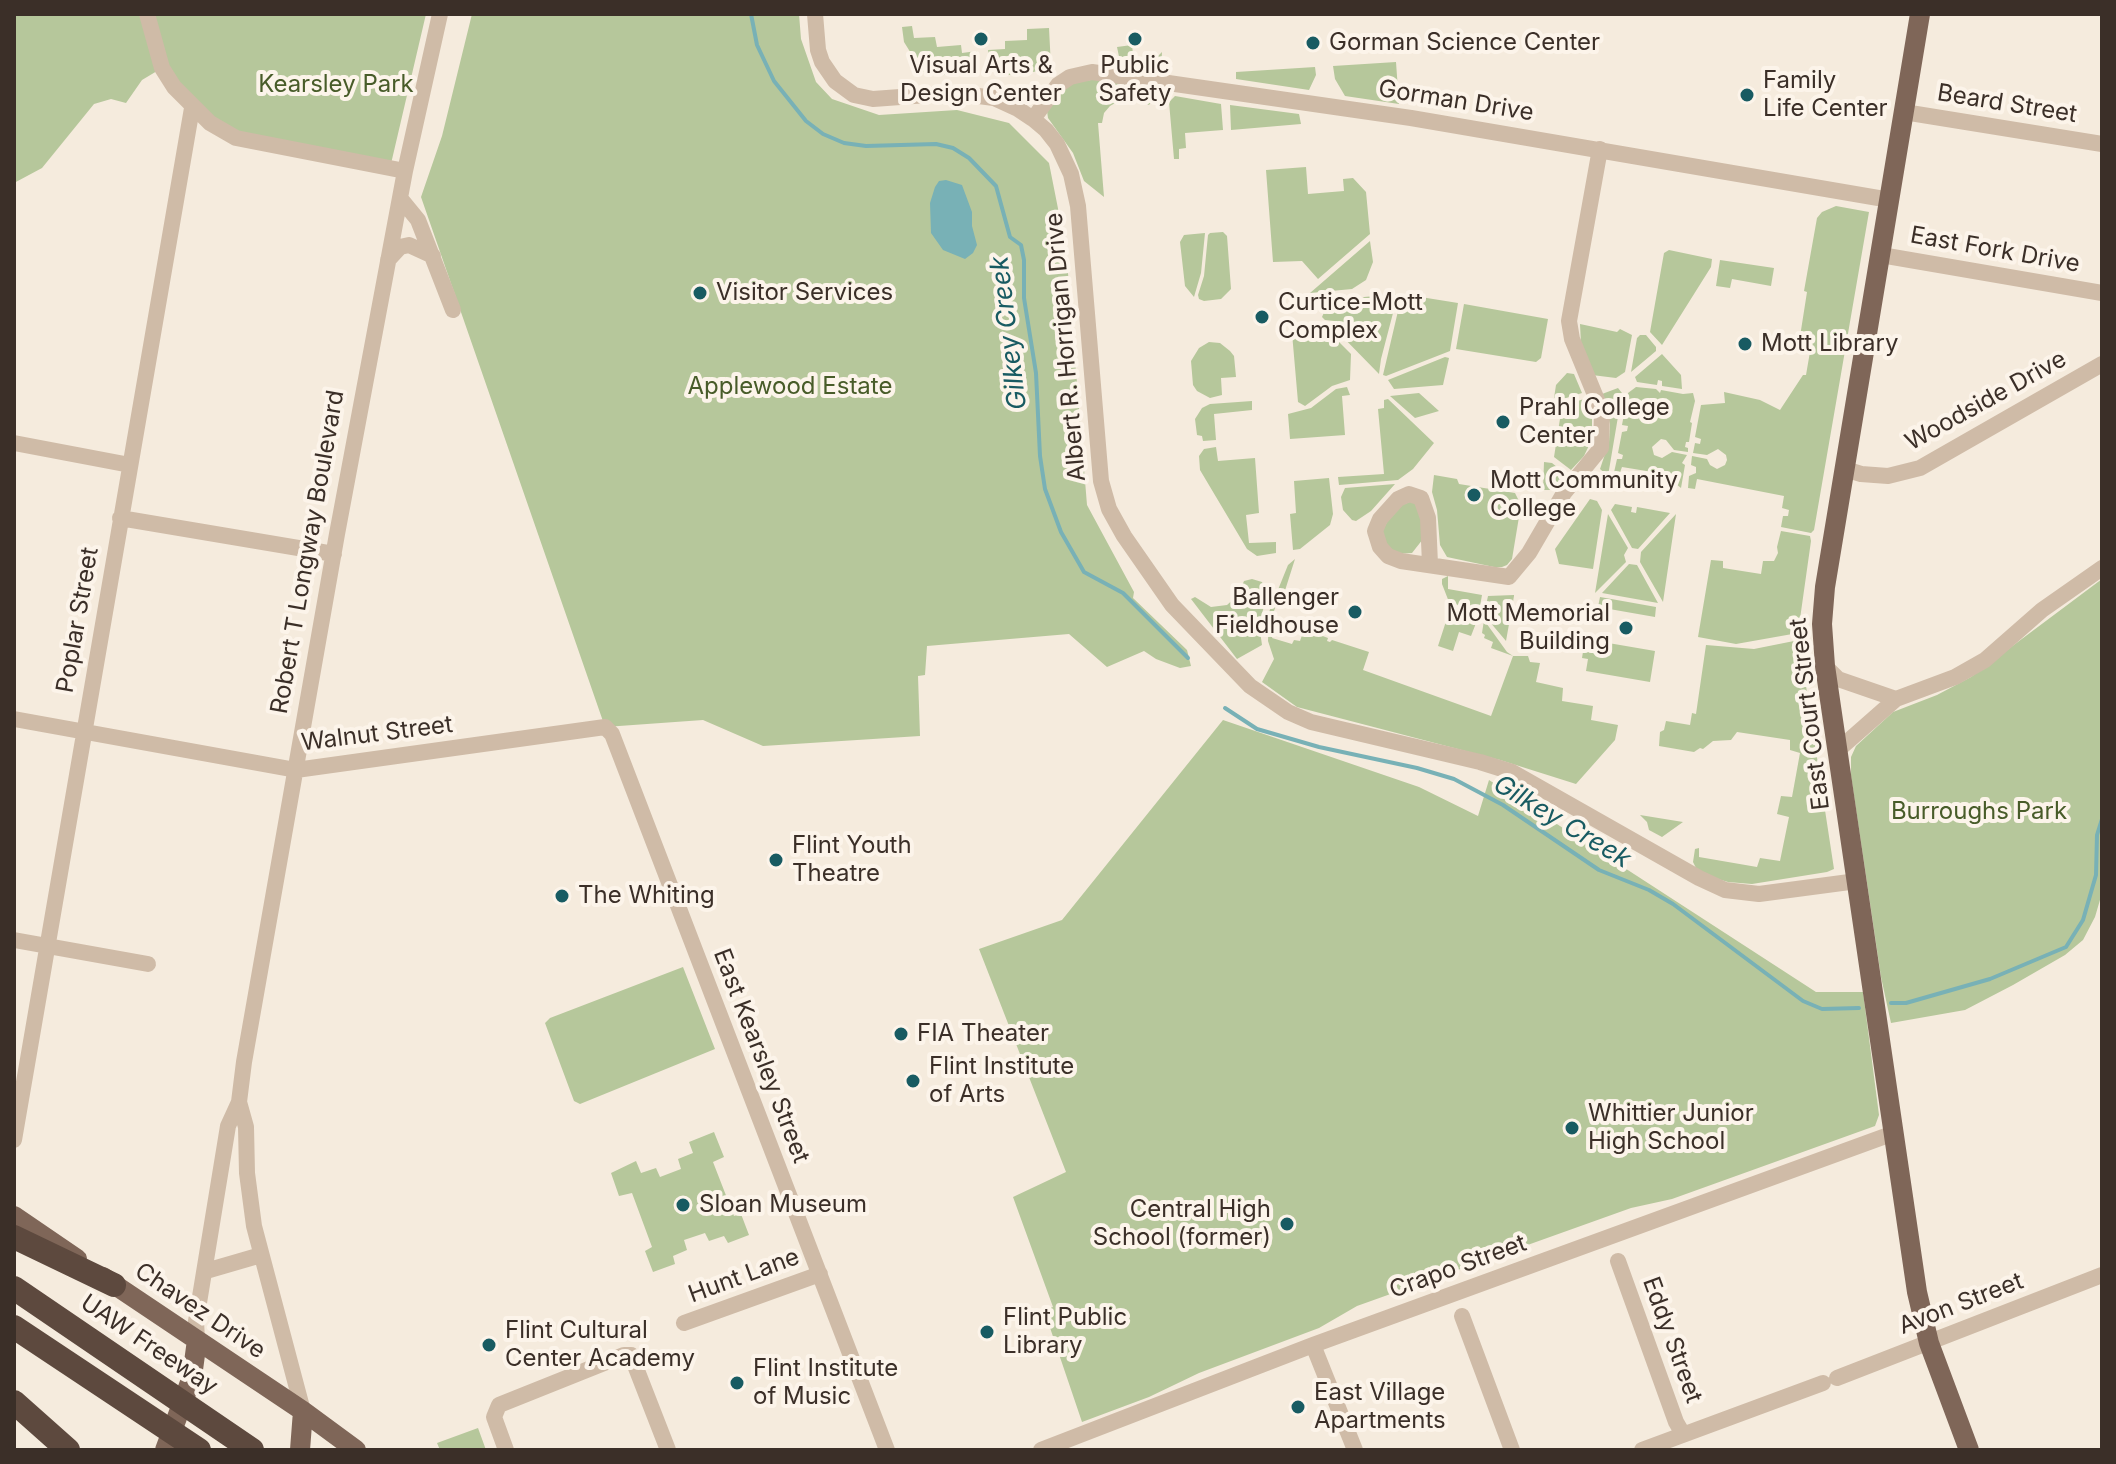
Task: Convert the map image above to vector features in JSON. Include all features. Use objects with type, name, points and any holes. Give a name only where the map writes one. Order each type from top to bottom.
[{"type":"highway","points":[[14,1237],[114,1285]]},
{"type":"highway","name":"UAW Freeway","points":[[14,1288],[252,1450]]},
{"type":"highway","points":[[14,1327],[199,1450]]},
{"type":"highway","points":[[14,1402],[66,1450]]},
{"type":"main road","name":"East Court Street","points":[[1920,14],[1823,605],[1825,666],[1917,1292],[1929,1343],[1969,1450]]},
{"type":"main road","name":"Chavez Drive","points":[[14,1216],[356,1450]]},
{"type":"main road","name":"Robert T Longway Boulevard","points":[[165,1450],[192,1377],[197,1340]]},
{"type":"main road","name":"Robert T Longway Boulevard","points":[[300,1447],[303,1411]]},
{"type":"main road","points":[[14,1416],[66,1450]]},
{"type":"street","points":[[147,14],[162,68],[192,108],[210,123],[236,138],[405,171]]},
{"type":"street","name":"Robert T Longway Boulevard","points":[[197,1340],[196,1321],[228,1126],[239,1102],[388,260],[440,14]]},
{"type":"street","name":"Albert R. Horrigan Drive","points":[[815,14],[822,62],[835,81],[854,95],[884,99],[955,93],[981,95],[1006,102],[1033,119],[1057,144],[1075,190],[1101,481],[1109,509],[1172,605],[1250,686],[1288,712],[1311,722],[1512,772],[1725,890],[1759,894],[1857,881]]},
{"type":"street","name":"Gorman Drive","points":[[1033,119],[1058,85],[1070,77],[1092,72],[1365,110],[1890,200]]},
{"type":"street","name":"Poplar Street","points":[[14,1140],[192,108]]},
{"type":"street","name":"Beard Street","points":[[1904,112],[2102,144]]},
{"type":"street","points":[[1430,564],[1428,518],[1421,498],[1409,494],[1398,499],[1380,519],[1375,531],[1380,547],[1388,556],[1401,561],[1509,577],[1529,553],[1564,493],[1601,448],[1602,412],[1572,339],[1569,321],[1600,149]]},
{"type":"street","points":[[400,198],[418,220],[453,310]]},
{"type":"street","points":[[388,260],[400,247],[409,245],[433,256]]},
{"type":"street","name":"East Fork Drive","points":[[1881,255],[2102,293]]},
{"type":"street","name":"Woodside Drive","points":[[1845,469],[1888,476],[1920,468],[2102,364]]},
{"type":"street","points":[[14,443],[130,465]]},
{"type":"street","points":[[120,518],[334,554]]},
{"type":"street","points":[[1838,750],[1896,699],[1955,677],[1985,660],[2042,610],[2102,568]]},
{"type":"street","points":[[1825,666],[1838,679],[1896,699]]},
{"type":"street","name":"Walnut Street","points":[[14,719],[296,770],[605,727]]},
{"type":"street","name":"East Kearsley Street","points":[[605,727],[619,749],[887,1450]]},
{"type":"street","points":[[14,940],[148,964]]},
{"type":"street","name":"Robert T Longway Boulevard","points":[[239,1102],[246,1127],[250,1201],[261,1255],[303,1411]]},
{"type":"street","name":"Crapo Street","points":[[1041,1450],[1313,1345],[1894,1133]]},
{"type":"street","points":[[206,1271],[261,1255]]},
{"type":"street","name":"Eddy Street","points":[[1618,1261],[1683,1434]]},
{"type":"street","name":"Hunt Lane","points":[[684,1323],[820,1274]]},
{"type":"street","name":"Avon Street","points":[[1642,1450],[2102,1275]]},
{"type":"street","points":[[1462,1316],[1512,1450]]},
{"type":"street","points":[[1313,1345],[1355,1450]]},
{"type":"street","points":[[506,1450],[494,1417],[499,1405],[624,1355],[631,1355],[668,1450]]},
{"type":"green space","name":"Kearsley Park","points":[[14,14],[426,14],[390,168],[236,138],[162,68],[142,80],[126,103],[111,99],[94,104],[42,168],[14,183]]},
{"type":"green space","name":"Applewood Estate","points":[[472,14],[799,14],[801,39],[816,82],[832,99],[879,115],[957,110],[1009,123],[1049,163],[1066,249],[1087,505],[1134,592],[1133,598],[1187,650],[1191,666],[1180,668],[1144,651],[1107,667],[1069,634],[927,646],[925,675],[918,676],[920,736],[763,746],[703,720],[605,727],[421,197],[442,136]]},
{"type":"green space","points":[[912,26],[914,38],[935,37],[937,47],[961,45],[962,53],[977,51],[979,64],[970,73],[932,76],[922,71],[904,42],[902,27]]},
{"type":"green space","points":[[1049,28],[1051,67],[1048,70],[1001,76],[991,69],[988,50],[1005,49],[1005,41],[1027,40],[1027,29]]},
{"type":"green space","points":[[1132,45],[1134,64],[1157,62],[1162,52],[1161,69],[1121,66],[1117,47]]},
{"type":"green space","points":[[1396,62],[1399,104],[1345,96],[1335,79],[1333,66]]},
{"type":"green space","points":[[1315,67],[1316,75],[1309,90],[1236,79],[1236,72]]},
{"type":"green space","points":[[1096,79],[1161,89],[1149,105],[1133,97],[1122,99],[1110,106],[1104,113],[1102,123],[1098,123],[1104,197],[1084,181],[1073,153],[1048,118],[1047,111],[1068,84]]},
{"type":"green space","points":[[1175,96],[1221,104],[1223,130],[1185,133],[1186,148],[1179,149],[1179,159],[1174,159],[1169,102]]},
{"type":"green space","points":[[1230,105],[1299,114],[1301,124],[1231,130]]},
{"type":"green space","points":[[1306,167],[1308,194],[1344,191],[1343,179],[1353,178],[1366,192],[1370,234],[1318,279],[1302,261],[1273,262],[1266,170]]},
{"type":"green space","points":[[1836,206],[1869,212],[1814,530],[1811,533],[1781,527],[1783,516],[1788,516],[1789,510],[1782,508],[1784,496],[1697,479],[1695,489],[1688,488],[1689,476],[1696,473],[1696,467],[1691,465],[1692,456],[1707,459],[1717,469],[1727,460],[1718,449],[1707,455],[1693,453],[1695,443],[1700,444],[1701,439],[1695,437],[1701,405],[1725,403],[1724,392],[1760,400],[1780,410],[1803,375],[1806,375],[1811,346],[1799,343],[1807,292],[1804,291],[1817,218],[1822,212]]},
{"type":"green space","points":[[1223,232],[1227,236],[1231,289],[1221,299],[1204,301],[1198,295],[1204,276],[1208,235]]},
{"type":"green space","points":[[1205,233],[1201,273],[1194,297],[1185,286],[1180,242],[1184,235]]},
{"type":"green space","points":[[1370,241],[1373,262],[1366,280],[1352,289],[1310,293]]},
{"type":"green space","points":[[1669,250],[1712,259],[1711,267],[1662,345],[1650,332],[1664,253]]},
{"type":"green space","points":[[1720,260],[1774,268],[1771,286],[1732,279],[1730,288],[1716,286]]},
{"type":"green space","points":[[1398,294],[1379,374],[1335,329],[1334,321],[1322,317],[1326,308],[1321,305],[1325,300],[1340,304],[1353,298],[1358,302],[1364,297]]},
{"type":"green space","points":[[1402,294],[1458,303],[1450,351],[1386,376],[1383,375]]},
{"type":"green space","points":[[1464,304],[1548,319],[1541,358],[1536,362],[1456,349]]},
{"type":"green space","points":[[1580,324],[1617,332],[1620,329],[1632,335],[1625,372],[1616,378],[1592,375],[1581,344]]},
{"type":"green space","points":[[1327,330],[1351,354],[1350,380],[1332,386],[1305,406],[1298,402],[1292,333]]},
{"type":"green space","points":[[1646,335],[1656,351],[1631,372],[1637,338]]},
{"type":"green space","points":[[1209,342],[1220,343],[1234,356],[1236,377],[1221,378],[1222,395],[1210,398],[1193,385],[1191,361],[1199,348]]},
{"type":"green space","points":[[1662,354],[1681,375],[1682,389],[1662,386],[1662,381],[1658,380],[1657,385],[1637,382],[1635,377]]},
{"type":"green space","points":[[1449,358],[1443,385],[1394,389],[1388,380]]},
{"type":"green space","points":[[1567,373],[1574,374],[1582,393],[1563,399],[1554,398],[1556,385]]},
{"type":"green space","points":[[1347,387],[1350,395],[1342,396],[1345,435],[1290,439],[1288,414],[1311,408],[1336,389]]},
{"type":"green space","points":[[1636,387],[1656,389],[1660,393],[1661,390],[1693,393],[1692,423],[1689,442],[1685,447],[1688,452],[1674,450],[1666,440],[1661,439],[1652,447],[1654,455],[1662,458],[1672,452],[1687,455],[1682,463],[1685,465],[1681,488],[1676,484],[1677,476],[1622,467],[1618,478],[1613,477],[1617,459],[1622,459],[1623,455],[1618,453],[1622,432],[1627,431],[1628,426],[1622,425],[1628,393]]},
{"type":"green space","points":[[1618,388],[1622,393],[1608,476],[1600,469],[1609,442],[1610,424],[1602,394]]},
{"type":"green space","points":[[1419,393],[1439,411],[1415,418],[1390,396]]},
{"type":"green space","points":[[1388,399],[1434,443],[1413,469],[1398,480],[1339,485],[1338,477],[1384,474],[1378,409],[1384,408],[1384,400]]},
{"type":"green space","points":[[1584,399],[1592,417],[1592,435],[1580,436],[1592,439],[1584,456],[1571,470],[1554,457],[1562,406]]},
{"type":"green space","points":[[1252,401],[1252,410],[1214,414],[1216,440],[1203,441],[1202,436],[1197,435],[1195,419],[1202,408],[1210,404]]},
{"type":"green space","points":[[1216,447],[1218,461],[1255,458],[1259,513],[1246,515],[1249,543],[1276,542],[1276,553],[1257,556],[1247,549],[1200,470],[1199,456],[1204,449]]},
{"type":"green space","points":[[1544,462],[1552,463],[1567,475],[1551,490],[1543,490]]},
{"type":"green space","points":[[1434,475],[1457,479],[1459,484],[1515,493],[1521,505],[1512,559],[1507,565],[1494,567],[1447,557],[1440,545],[1432,492]]},
{"type":"green space","points":[[1329,478],[1333,514],[1330,525],[1300,549],[1293,550],[1290,514],[1296,513],[1294,481]]},
{"type":"green space","points":[[1395,484],[1371,511],[1356,521],[1343,510],[1341,497],[1345,488]]},
{"type":"green space","points":[[1590,499],[1597,501],[1602,510],[1593,569],[1559,564],[1555,549]]},
{"type":"green space","points":[[1412,501],[1420,507],[1423,539],[1412,553],[1396,554],[1385,546],[1382,530],[1397,507]]},
{"type":"green space","points":[[1615,504],[1632,507],[1631,512],[1636,513],[1637,507],[1670,513],[1638,549],[1632,548],[1611,510]]},
{"type":"green space","points":[[1608,514],[1628,548],[1624,555],[1626,562],[1595,593]]},
{"type":"green space","points":[[1676,514],[1663,602],[1640,562],[1641,552]]},
{"type":"green space","points":[[1781,531],[1810,536],[1811,541],[1798,633],[1736,644],[1698,637],[1711,560],[1723,561],[1723,568],[1761,574],[1763,561],[1774,561],[1778,553]]},
{"type":"green space","points":[[1295,559],[1282,600],[1277,603],[1271,619],[1277,621],[1272,638],[1292,644],[1294,640],[1300,641],[1304,629],[1328,638],[1327,641],[1369,652],[1363,670],[1491,716],[1513,656],[1528,656],[1530,662],[1540,663],[1536,682],[1563,688],[1562,701],[1593,706],[1591,720],[1618,725],[1615,740],[1576,784],[1500,760],[1297,707],[1262,682],[1274,659],[1268,641],[1269,612],[1288,565]]},
{"type":"green space","points":[[1629,564],[1637,565],[1658,603],[1602,593]]},
{"type":"green space","points":[[1448,576],[1448,589],[1482,595],[1479,612],[1449,602],[1442,584],[1442,579]]},
{"type":"green space","points":[[1252,579],[1262,582],[1267,596],[1259,624],[1262,645],[1237,659],[1191,599],[1195,597],[1211,607],[1227,605],[1238,595],[1244,581]]},
{"type":"green space","name":"Burroughs Park","points":[[2102,579],[2102,893],[2095,917],[2083,940],[2065,955],[1965,1010],[1891,1023],[1881,977],[1851,775],[1851,757],[1856,746],[1893,712],[1937,695],[1971,677]]},
{"type":"green space","points":[[1514,595],[1506,641],[1484,615],[1488,596]]},
{"type":"green space","points":[[1600,597],[1656,607],[1655,617],[1598,607]]},
{"type":"green space","points":[[1450,609],[1478,618],[1471,636],[1459,632],[1453,651],[1438,646]]},
{"type":"green space","points":[[1484,620],[1507,652],[1513,656],[1491,648],[1493,642],[1484,638],[1482,633]]},
{"type":"green space","points":[[1585,639],[1655,651],[1650,682],[1586,671],[1588,659],[1582,658]]},
{"type":"green space","points":[[1799,640],[1834,869],[1752,884],[1711,877],[1697,870],[1693,862],[1695,849],[1699,848],[1699,857],[1757,867],[1760,858],[1780,861],[1789,817],[1777,814],[1781,796],[1792,797],[1800,753],[1790,750],[1790,740],[1737,732],[1731,740],[1713,741],[1694,752],[1659,746],[1660,732],[1664,730],[1666,721],[1690,725],[1692,713],[1696,714],[1706,645],[1754,649]]},
{"type":"green space","points":[[1223,720],[1419,787],[1478,816],[1489,780],[1816,992],[1863,992],[1879,1115],[1875,1126],[1672,1199],[1631,1208],[1357,1306],[1319,1328],[1199,1373],[1149,1397],[1082,1422],[1044,1310],[1053,1307],[1013,1197],[1066,1172],[979,949],[1062,920]]},
{"type":"green space","points":[[1640,815],[1683,822],[1662,837],[1649,830],[1647,822]]},
{"type":"green space","points":[[683,967],[715,1049],[580,1104],[574,1101],[545,1023],[550,1018]]},
{"type":"green space","points":[[714,1132],[724,1157],[713,1162],[734,1216],[741,1214],[749,1235],[728,1243],[724,1236],[709,1241],[705,1233],[684,1240],[687,1250],[673,1256],[675,1264],[653,1272],[645,1251],[652,1247],[632,1193],[619,1196],[611,1173],[636,1161],[641,1173],[656,1168],[660,1177],[681,1169],[678,1159],[693,1153],[689,1142]]},
{"type":"green space","points":[[478,1428],[486,1450],[440,1450],[437,1443]]},
{"type":"water","points":[[939,181],[962,185],[972,212],[977,245],[965,259],[943,250],[931,233],[930,203]]},
{"type":"waterway","name":"Gilkey Creek","points":[[751,14],[757,45],[774,81],[806,121],[823,134],[844,143],[866,146],[936,144],[953,148],[969,158],[996,186],[1010,237],[1021,245],[1024,260],[1024,298],[1036,373],[1040,456],[1045,489],[1061,532],[1084,572],[1123,593],[1188,658]]},
{"type":"waterway","name":"Gilkey Creek","points":[[1225,708],[1257,729],[1454,779],[1503,805],[1599,870],[1649,890],[1673,904],[1803,1001],[1822,1009],[1859,1008]]},
{"type":"waterway","name":"Gilkey Creek","points":[[1891,1003],[1906,1003],[1990,979],[2066,947],[2083,920],[2096,875],[2097,835],[2102,819]]},
{"type":"place","name":"Visual Arts & Design Center","points":[[981,39]]},
{"type":"place","name":"Public Safety","points":[[1135,39]]},
{"type":"place","name":"Gorman Science Center","points":[[1313,43]]},
{"type":"place","name":"Family Life Center","points":[[1747,95]]},
{"type":"place","name":"Visitor Services","points":[[700,293]]},
{"type":"place","name":"Curtice-Mott Complex","points":[[1262,317]]},
{"type":"place","name":"Mott Library","points":[[1745,344]]},
{"type":"place","name":"Prahl College Center","points":[[1503,422]]},
{"type":"place","name":"Mott Community College","points":[[1474,495]]},
{"type":"place","name":"Ballenger Fieldhouse","points":[[1355,612]]},
{"type":"place","name":"Mott Memorial Building","points":[[1626,628]]},
{"type":"place","name":"Flint Youth Theatre","points":[[776,860]]},
{"type":"place","name":"The Whiting","points":[[562,896]]},
{"type":"place","name":"FIA Theater","points":[[901,1034]]},
{"type":"place","name":"Flint Institute of Arts","points":[[913,1081]]},
{"type":"place","name":"Whittier Junior High School","points":[[1572,1128]]},
{"type":"place","name":"Sloan Museum","points":[[683,1205]]},
{"type":"place","name":"Central High School (former)","points":[[1287,1224]]},
{"type":"place","name":"Flint Public Library","points":[[987,1332]]},
{"type":"place","name":"Flint Cultural Center Academy","points":[[489,1345]]},
{"type":"place","name":"Flint Institute of Music","points":[[737,1383]]},
{"type":"place","name":"East Village Apartments","points":[[1298,1407]]}]
